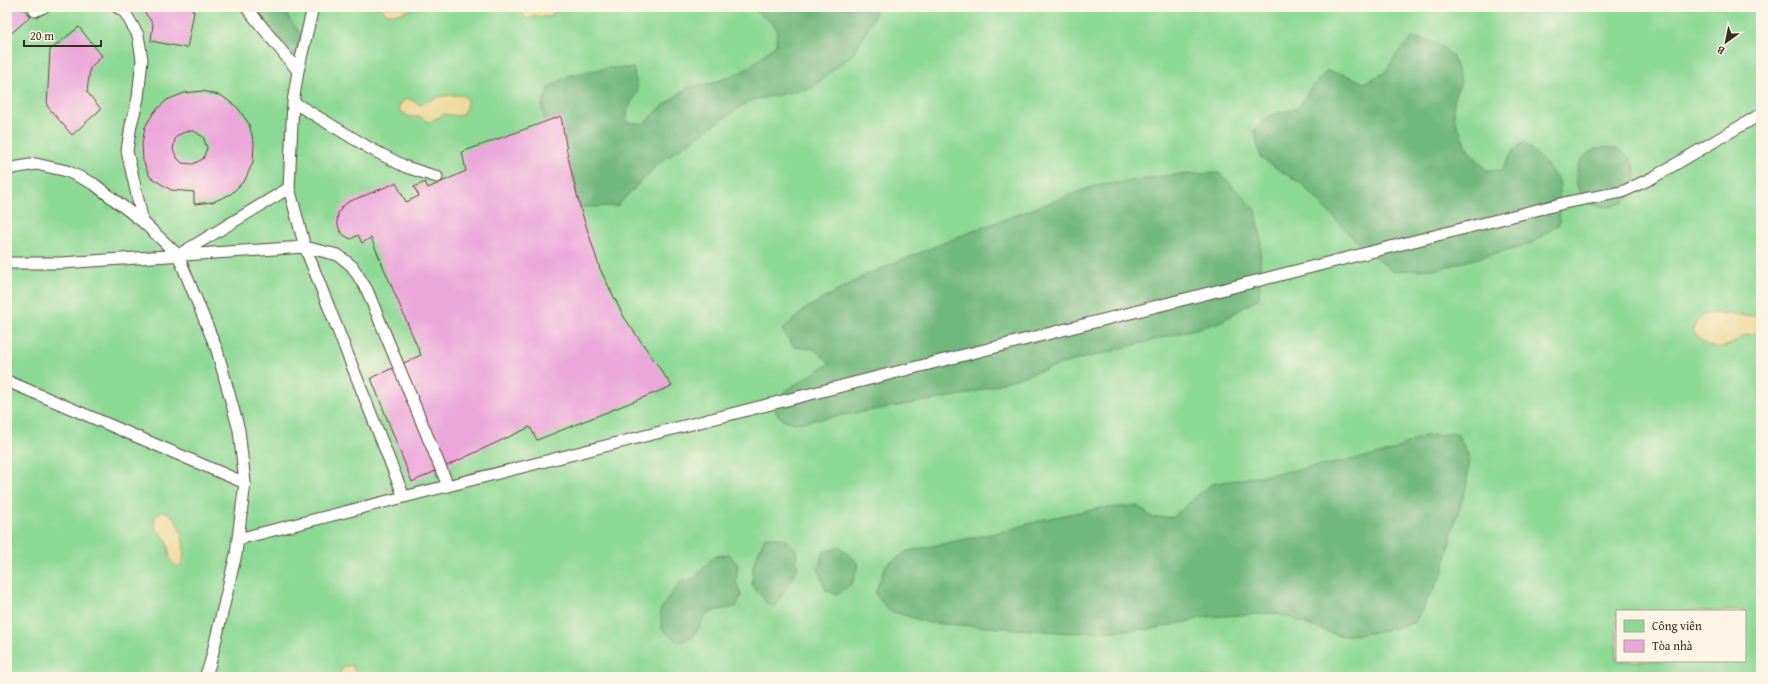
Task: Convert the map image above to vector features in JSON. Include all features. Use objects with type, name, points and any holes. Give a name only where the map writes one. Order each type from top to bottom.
[{"type":"lane","points":[[117,7],[124,11],[138,35],[142,59],[138,98],[131,125],[127,151],[143,222]]},
{"type":"lane","points":[[246,7],[298,71]]},
{"type":"lane","points":[[313,7],[298,71],[291,116],[289,188],[305,247],[404,498]]},
{"type":"lane","points":[[293,102],[371,149],[406,167],[437,177]]},
{"type":"lane","points":[[238,539],[1560,204],[1622,192],[1652,178],[1761,114]]},
{"type":"lane","points":[[7,169],[36,164],[67,171],[94,184],[143,222],[178,255],[217,350],[239,430],[245,483],[236,554],[210,664],[205,677]]},
{"type":"lane","points":[[178,255],[289,188]]},
{"type":"lane","points":[[7,263],[61,263],[305,247],[338,255],[352,266],[367,290],[448,486]]},
{"type":"lane","points":[[7,381],[245,483]]},
{"type":"green space","points":[[7,7],[1761,7],[1761,677],[7,677]]},
{"type":"green space","points":[[254,7],[285,7],[289,19],[301,34],[295,58]]},
{"type":"green space","points":[[750,7],[877,7],[873,19],[853,54],[812,88],[749,101],[659,163],[617,206],[580,207],[560,116],[545,122],[542,106],[549,87],[570,75],[608,68],[633,68],[638,90],[627,111],[627,122],[643,124],[663,106],[687,88],[713,83],[745,70],[776,45],[777,29],[767,19]]},
{"type":"green space","points":[[1413,37],[1436,43],[1453,56],[1461,83],[1454,97],[1454,117],[1466,147],[1486,170],[1502,170],[1513,151],[1524,142],[1545,163],[1560,183],[1559,224],[1532,243],[1438,269],[1392,271],[1355,240],[1303,185],[1261,158],[1254,130],[1271,115],[1298,108],[1310,89],[1327,71],[1346,75],[1364,83],[1384,73],[1397,54]]},
{"type":"green space","points":[[1600,147],[1612,147],[1628,155],[1634,165],[1636,177],[1634,189],[1628,199],[1612,207],[1600,207],[1584,199],[1576,183],[1576,171],[1584,155]]},
{"type":"green space","points":[[1220,173],[1256,210],[1261,237],[1259,298],[1218,323],[1062,364],[968,394],[796,423],[783,420],[775,412],[785,391],[830,363],[814,349],[794,347],[782,330],[805,309],[868,274],[968,233],[1094,186],[1173,175]]},
{"type":"green space","points":[[1457,433],[1469,457],[1467,484],[1452,532],[1443,572],[1415,622],[1380,632],[1339,636],[1276,613],[1207,617],[1153,629],[1074,633],[930,623],[888,610],[875,593],[886,565],[908,551],[1005,531],[1045,519],[1100,508],[1138,506],[1153,518],[1173,517],[1211,484],[1327,465],[1389,452],[1424,436]]},
{"type":"green space","points":[[765,537],[782,538],[796,549],[798,568],[775,606],[767,603],[752,585],[753,565]]},
{"type":"green space","points":[[840,547],[858,563],[853,582],[837,595],[826,590],[818,570],[823,552]]},
{"type":"green space","points":[[729,554],[738,565],[736,582],[741,595],[736,607],[709,613],[702,621],[694,637],[678,642],[662,629],[660,610],[679,583],[696,577],[713,557]]},
{"type":"sand","points":[[379,7],[416,7],[399,14],[387,14]]},
{"type":"sand","points":[[519,7],[555,7],[555,11],[550,17],[535,16],[528,19],[525,18]]},
{"type":"sand","points":[[448,95],[462,95],[467,100],[464,111],[459,116],[445,114],[429,122],[420,117],[410,117],[400,111],[399,106],[408,98],[420,105],[435,98]]},
{"type":"sand","points":[[1715,313],[1746,316],[1761,315],[1761,332],[1742,337],[1730,345],[1718,348],[1709,346],[1698,338],[1693,330],[1696,322],[1701,317],[1707,314]]},
{"type":"sand","points":[[164,511],[176,520],[181,533],[184,556],[179,567],[170,559],[166,540],[154,525],[156,516]]},
{"type":"sand","points":[[352,665],[356,673],[353,677],[337,677],[344,667]]},
{"type":"building","points":[[7,7],[22,7],[30,17],[7,37]]},
{"type":"building","points":[[141,7],[190,7],[194,12],[187,48],[151,41],[153,24]]},
{"type":"building","points":[[79,27],[102,56],[90,68],[87,92],[101,109],[72,135],[47,106],[50,50]]},
{"type":"building","points":[[203,91],[222,96],[238,108],[249,124],[254,143],[253,162],[245,180],[231,194],[213,202],[194,204],[194,192],[171,190],[150,177],[143,161],[142,144],[145,127],[154,112],[167,100],[184,93]],"holes":[[[188,131],[194,131],[203,137],[207,148],[203,159],[193,164],[182,163],[173,150],[175,139],[178,135]]]},
{"type":"building","points":[[561,116],[568,157],[580,207],[600,269],[624,317],[672,386],[537,440],[530,427],[412,482],[371,378],[421,355],[371,238],[362,243],[358,235],[351,239],[345,236],[340,231],[337,222],[338,213],[348,202],[396,183],[406,202],[419,196],[414,187],[425,182],[428,188],[466,171],[462,152]]}]
